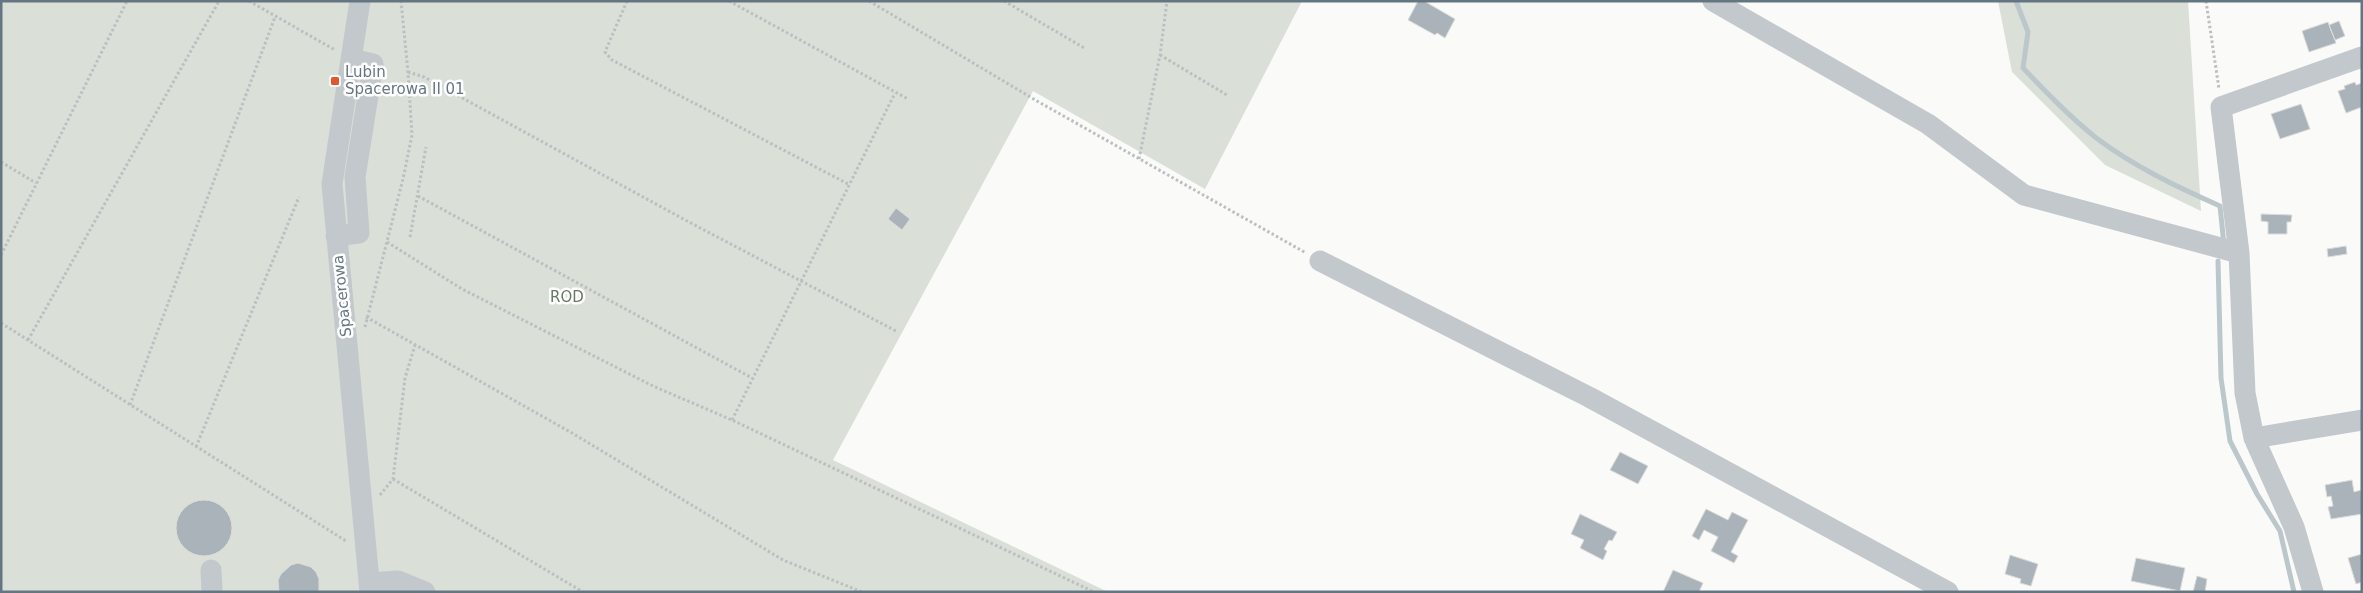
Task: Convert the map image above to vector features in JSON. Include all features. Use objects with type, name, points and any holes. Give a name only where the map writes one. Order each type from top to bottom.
[{"type":"street","name":"Spacerowa","points":[[360,1],[333,168],[336,236],[370,588]]},
{"type":"street","points":[[1713,1],[1928,124],[2024,195],[2239,253]]},
{"type":"street","points":[[2313,592],[2294,527],[2254,438],[2245,393],[2239,253],[2221,107],[2362,56]]},
{"type":"street","points":[[1320,261],[1589,397],[1948,592]]},
{"type":"street","points":[[2254,438],[2362,420]]},
{"type":"street","points":[[210,570],[212,592]]},
{"type":"street","points":[[370,588],[398,581],[425,592]]},
{"type":"path","points":[[1,255],[127,1]]},
{"type":"path","points":[[28,340],[219,1]]},
{"type":"path","points":[[249,1],[351,59]]},
{"type":"path","points":[[365,332],[366,317],[387,242],[412,135],[401,1]]},
{"type":"path","points":[[627,1],[605,52],[612,60],[850,184]]},
{"type":"path","points":[[729,1],[908,99]]},
{"type":"path","points":[[869,1],[1139,159],[1320,261]]},
{"type":"path","points":[[1004,1],[1086,49]]},
{"type":"path","points":[[1139,159],[1160,55],[1167,1]]},
{"type":"path","points":[[2206,1],[2221,107]]},
{"type":"path","points":[[130,405],[275,17]]},
{"type":"path","points":[[1160,55],[1227,95]]},
{"type":"path","points":[[408,72],[424,78],[896,331]]},
{"type":"path","points":[[732,420],[895,93]]},
{"type":"path","points":[[410,237],[426,148]]},
{"type":"path","points":[[1,162],[36,183]]},
{"type":"path","points":[[418,196],[752,378]]},
{"type":"path","points":[[196,447],[299,197]]},
{"type":"path","points":[[387,242],[471,294],[653,386],[732,420],[1094,592]]},
{"type":"path","points":[[366,317],[572,433],[783,560],[862,592]]},
{"type":"path","points":[[1,322],[196,447],[356,546],[365,548]]},
{"type":"path","points":[[376,488],[377,498],[394,478],[405,378],[415,345]]},
{"type":"path","points":[[394,478],[583,592]]},
{"type":"green space","name":"ROD","points":[[1,1],[1302,1],[1205,189],[1033,91],[833,460],[1108,592],[1,592]]},
{"type":"green space","points":[[1998,1],[2188,1],[2201,211],[2105,165],[2012,72]]},
{"type":"building","points":[[1418,1],[1424,1],[1455,19],[1445,38],[1437,33],[1435,35],[1408,20]]},
{"type":"building","points":[[2339,21],[2345,36],[2335,40],[2329,25]]},
{"type":"building","points":[[2328,22],[2336,43],[2309,52],[2302,31]]},
{"type":"building","points":[[2355,82],[2356,85],[2362,83],[2362,107],[2346,113],[2338,91],[2345,89],[2344,86]]},
{"type":"building","points":[[2301,104],[2310,129],[2280,139],[2271,114]]},
{"type":"building","points":[[896,208],[910,219],[902,230],[888,219]]},
{"type":"building","points":[[2261,214],[2292,215],[2291,222],[2287,222],[2287,234],[2268,234],[2268,222],[2261,221]]},
{"type":"building","points":[[2346,246],[2347,254],[2328,257],[2327,249]]},
{"type":"building","points":[[1620,452],[1648,466],[1638,484],[1610,470]]},
{"type":"building","points":[[2352,480],[2354,492],[2361,490],[2362,514],[2331,519],[2328,507],[2333,506],[2331,496],[2327,497],[2325,485]]},
{"type":"building","points":[[199,500],[209,500],[224,508],[230,517],[232,528],[230,539],[224,548],[209,556],[199,556],[188,551],[181,544],[176,533],[176,523],[181,512],[188,505]]},
{"type":"building","points":[[1706,509],[1728,520],[1732,512],[1748,520],[1731,552],[1738,556],[1734,563],[1711,551],[1718,537],[1704,530],[1699,540],[1692,536]]},
{"type":"building","points":[[1580,514],[1617,532],[1604,549],[1607,551],[1603,560],[1580,548],[1584,540],[1571,534]]},
{"type":"building","points":[[2362,554],[2362,582],[2356,584],[2348,558]]},
{"type":"building","points":[[2010,555],[2038,564],[2031,586],[2020,583],[2021,579],[2005,574]]},
{"type":"building","points":[[2136,558],[2185,568],[2180,591],[2131,581]]},
{"type":"building","points":[[298,563],[311,567],[316,572],[319,579],[319,592],[279,592],[278,580],[281,574],[291,565]]},
{"type":"building","points":[[1673,570],[1703,583],[1699,592],[1663,592]]},
{"type":"building","points":[[2197,576],[2207,579],[2205,592],[2193,592]]},
{"type":"waterway","points":[[2016,1],[2028,32],[2023,68],[2076,121],[2110,148],[2156,175],[2220,206],[2224,245]]},
{"type":"waterway","points":[[2218,261],[2221,378],[2230,441],[2257,494],[2280,531],[2294,592]]},
{"type":"place","name":"Lubin Spacerowa II 01","points":[[335,81]]}]
